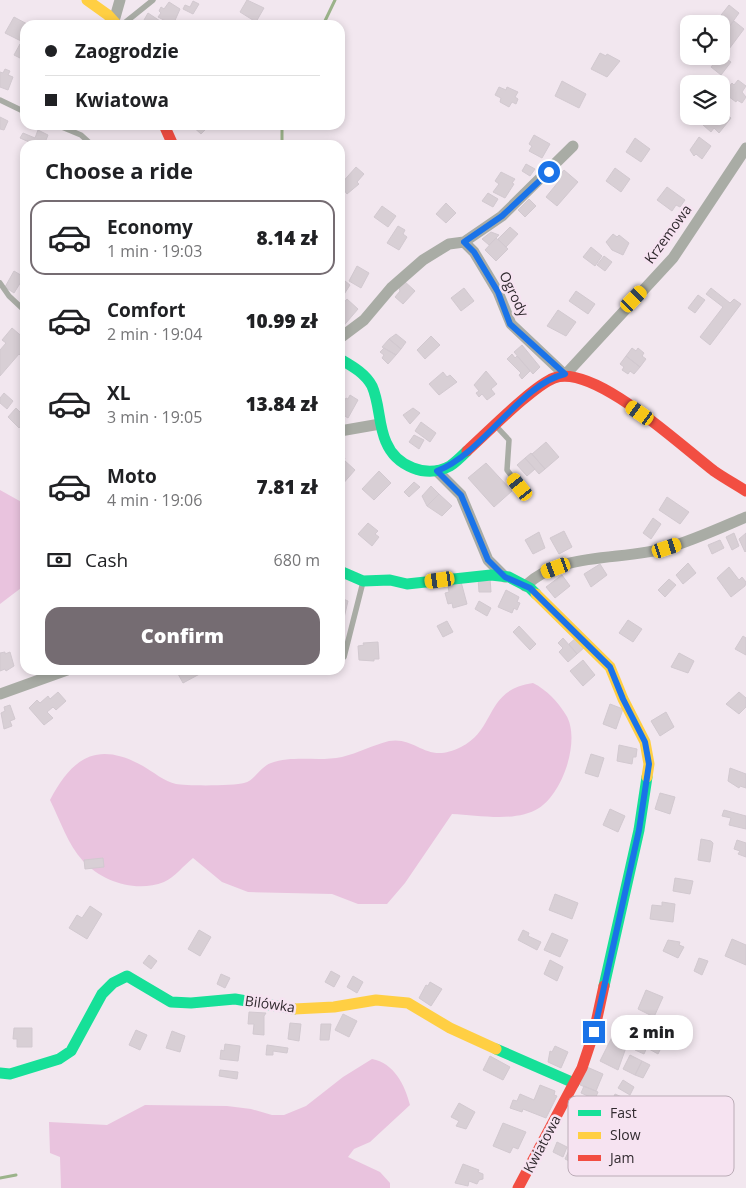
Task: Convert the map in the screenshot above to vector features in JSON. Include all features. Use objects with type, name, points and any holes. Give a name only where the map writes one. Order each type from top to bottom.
[{"type":"street","points":[[87,0],[113,20]]},
{"type":"street","points":[[118,20],[120,0]]},
{"type":"street","points":[[345,334],[364,320],[391,288],[422,260],[449,244],[464,242],[502,216],[573,146]]},
{"type":"street","name":"Krzemowa","points":[[565,374],[673,258],[746,148]]},
{"type":"street","name":"Ogrody","points":[[464,242],[474,252],[498,292],[510,324],[565,374]]},
{"type":"street","points":[[345,362],[366,377],[374,393],[386,444],[395,457],[418,470],[437,471],[459,459],[545,383],[565,374],[589,380],[610,392],[655,423],[715,472],[746,491]]},
{"type":"street","points":[[345,430],[380,424]]},
{"type":"street","points":[[437,471],[461,495],[488,560],[505,577]]},
{"type":"street","points":[[525,586],[536,576],[582,560],[667,548],[746,517]]},
{"type":"street","points":[[345,573],[364,581]]},
{"type":"street","name":"Kwiatowa","points":[[364,581],[390,580],[407,584],[491,574],[505,577],[525,586],[596,650],[610,667],[623,699],[645,742],[649,764],[639,830],[615,945],[594,1032],[574,1083],[518,1188]]},
{"type":"street","points":[[0,694],[53,675]]},
{"type":"street","name":"Bilówka","points":[[0,1073],[10,1074],[59,1059],[71,1051],[102,994],[113,983],[127,976],[171,1002],[191,1003],[235,999],[293,1009],[334,1007],[376,1000],[408,1003],[450,1028],[574,1083]]},
{"type":"street","points":[[525,1188],[533,1171],[537,1154]]},
{"type":"lane","points":[[124,20],[152,0]]},
{"type":"lane","points":[[0,100],[20,110]]},
{"type":"lane","points":[[75,130],[86,140]]},
{"type":"lane","points":[[0,284],[20,306]]},
{"type":"lane","points":[[496,426],[508,440],[507,470],[520,487]]},
{"type":"lane","points":[[345,653],[364,581]]},
{"type":"shaded area","points":[[0,490],[20,501],[20,589],[0,604]]},
{"type":"shaded area","points":[[533,683],[556,701],[566,715],[570,725],[571,738],[567,765],[555,791],[548,801],[529,813],[508,817],[452,814],[405,883],[387,904],[358,904],[332,894],[248,892],[222,882],[193,858],[164,882],[142,886],[120,884],[100,875],[78,855],[50,800],[67,773],[77,764],[99,754],[112,754],[127,758],[172,783],[181,785],[210,785],[248,782],[271,763],[289,759],[342,757],[389,741],[407,742],[430,752],[449,752],[461,747],[481,730],[498,702],[506,693],[517,687]]},
{"type":"shaded area","points":[[372,1059],[387,1065],[397,1076],[402,1083],[410,1105],[370,1142],[354,1149],[348,1157],[380,1172],[390,1183],[390,1188],[61,1188],[60,1157],[50,1153],[49,1122],[107,1125],[145,1105],[227,1106],[251,1109],[272,1115],[284,1115],[306,1106],[343,1077]]},
{"type":"building","points":[[247,0],[264,8],[257,20],[253,20],[240,12]]},
{"type":"building","points":[[193,1],[199,4],[193,14],[183,9],[185,5],[190,7]]},
{"type":"building","points":[[169,2],[180,9],[175,20],[164,20],[158,17],[161,13],[159,11],[161,7],[164,9]]},
{"type":"building","points":[[729,5],[739,13],[730,26],[730,15],[721,15]]},
{"type":"building","points":[[148,13],[158,20],[144,20]]},
{"type":"building","points":[[14,17],[20,20],[20,40],[5,33]]},
{"type":"building","points":[[734,21],[744,29],[730,48],[730,26]]},
{"type":"building","points":[[20,44],[20,58],[14,55]]},
{"type":"building","points":[[600,53],[606,56],[607,54],[620,61],[607,77],[591,69]]},
{"type":"building","points":[[713,65],[729,65],[721,75],[711,67]]},
{"type":"building","points":[[5,69],[10,71],[8,75],[13,77],[8,90],[0,87],[0,72],[3,73]]},
{"type":"building","points":[[738,80],[746,86],[742,92],[746,97],[742,103],[737,100],[736,102],[730,98],[730,86],[732,83],[734,85]]},
{"type":"building","points":[[562,81],[586,94],[579,108],[555,96]]},
{"type":"building","points":[[499,87],[506,90],[507,87],[518,92],[515,97],[518,99],[516,104],[512,102],[509,107],[500,102],[501,98],[495,95]]},
{"type":"building","points":[[0,117],[8,121],[4,130],[0,129]]},
{"type":"building","points":[[703,125],[725,125],[719,133],[714,128],[711,132]]},
{"type":"building","points":[[38,130],[48,135],[46,140],[25,140],[20,138],[23,133],[35,138]]},
{"type":"building","points":[[197,130],[205,130],[201,134]]},
{"type":"building","points":[[534,135],[550,144],[542,158],[529,151],[532,146],[529,144]]},
{"type":"building","points":[[699,137],[711,146],[702,159],[696,154],[694,156],[690,150]]},
{"type":"building","points":[[635,138],[650,149],[641,162],[626,152]]},
{"type":"building","points":[[526,164],[535,169],[530,176],[522,171]]},
{"type":"building","points":[[356,167],[364,174],[357,182],[359,184],[347,194],[345,191],[345,179]]},
{"type":"building","points":[[615,168],[630,179],[621,192],[606,181]]},
{"type":"building","points":[[564,170],[578,182],[557,206],[546,197],[559,181],[557,179]]},
{"type":"building","points":[[501,172],[515,179],[505,198],[493,192],[499,184],[495,181]]},
{"type":"building","points":[[667,187],[685,200],[680,207],[676,205],[672,211],[657,200]]},
{"type":"building","points":[[488,193],[498,199],[493,207],[482,201]]},
{"type":"building","points":[[529,199],[536,206],[525,217],[518,210]]},
{"type":"building","points":[[446,203],[456,213],[446,223],[436,214]]},
{"type":"building","points":[[382,206],[396,216],[388,227],[374,217]]},
{"type":"building","points":[[398,226],[405,230],[403,234],[407,237],[399,250],[387,243]]},
{"type":"building","points":[[510,227],[518,234],[506,247],[498,239]]},
{"type":"building","points":[[491,232],[499,235],[489,245],[482,239]]},
{"type":"building","points":[[613,234],[617,237],[619,235],[629,243],[623,255],[612,250],[606,242]]},
{"type":"building","points":[[496,238],[508,249],[496,261],[485,250]]},
{"type":"building","points":[[591,247],[602,256],[595,266],[583,257]]},
{"type":"building","points":[[604,256],[612,262],[605,271],[597,265]]},
{"type":"building","points":[[357,266],[369,273],[361,288],[349,281]]},
{"type":"building","points":[[14,271],[20,275],[20,283],[14,293],[5,287]]},
{"type":"building","points":[[403,280],[415,291],[403,304],[395,297],[400,291],[398,285]]},
{"type":"building","points":[[345,281],[350,285],[345,293]]},
{"type":"building","points":[[464,288],[474,301],[461,311],[451,298]]},
{"type":"building","points":[[711,288],[730,303],[734,299],[741,304],[710,345],[700,337],[723,307],[706,294]]},
{"type":"building","points":[[576,291],[595,304],[588,314],[569,301]]},
{"type":"building","points":[[698,295],[705,300],[695,313],[688,308]]},
{"type":"building","points":[[347,299],[358,309],[345,324],[345,301]]},
{"type":"building","points":[[558,310],[576,322],[566,336],[547,326]]},
{"type":"building","points":[[12,328],[20,335],[20,355],[0,376],[0,350],[6,343],[2,340]]},
{"type":"building","points":[[396,334],[406,342],[401,349],[389,339]]},
{"type":"building","points":[[431,336],[440,345],[425,359],[417,350]]},
{"type":"building","points":[[389,339],[401,349],[396,355],[382,347]]},
{"type":"building","points":[[522,345],[540,367],[533,374],[514,352]]},
{"type":"building","points":[[384,348],[396,355],[388,364],[382,358],[384,355],[380,352]]},
{"type":"building","points":[[632,348],[636,351],[638,348],[644,353],[642,356],[646,359],[640,367],[626,356]]},
{"type":"building","points":[[512,354],[515,358],[517,356],[530,371],[522,379],[519,375],[521,373],[507,359]]},
{"type":"building","points":[[626,356],[640,367],[634,374],[630,371],[628,374],[622,370],[624,367],[620,364]]},
{"type":"building","points":[[486,371],[497,384],[491,389],[495,394],[487,400],[482,394],[479,397],[476,393],[479,391],[474,385]]},
{"type":"building","points":[[443,372],[447,377],[450,375],[457,382],[439,395],[429,384]]},
{"type":"building","points":[[4,393],[13,401],[7,409],[0,403],[0,398]]},
{"type":"building","points":[[350,395],[358,400],[348,418],[345,416],[345,400]]},
{"type":"building","points":[[16,408],[20,412],[19,428],[8,417]]},
{"type":"building","points":[[413,408],[420,413],[410,424],[403,415]]},
{"type":"building","points":[[421,422],[436,433],[430,442],[415,431]]},
{"type":"building","points":[[414,435],[424,440],[419,449],[409,442]]},
{"type":"building","points":[[546,442],[559,457],[545,469],[532,454]]},
{"type":"building","points":[[531,453],[545,469],[539,474],[525,458]]},
{"type":"building","points":[[525,458],[535,469],[527,476],[517,465]]},
{"type":"building","points":[[345,461],[355,470],[345,481]]},
{"type":"building","points":[[486,463],[512,491],[494,507],[468,478]]},
{"type":"building","points":[[379,471],[391,483],[374,500],[362,489]]},
{"type":"building","points":[[414,482],[420,487],[409,497],[404,492]]},
{"type":"building","points":[[431,486],[439,494],[427,506],[422,496]]},
{"type":"building","points":[[439,494],[452,506],[442,516],[427,506]]},
{"type":"building","points":[[667,497],[689,512],[680,524],[659,510]]},
{"type":"building","points":[[653,518],[661,524],[651,539],[643,533]]},
{"type":"building","points":[[368,523],[378,531],[375,534],[379,537],[372,546],[358,534]]},
{"type":"building","points":[[564,531],[572,547],[559,554],[550,538]]},
{"type":"building","points":[[539,532],[545,548],[533,554],[525,540]]},
{"type":"building","points":[[734,533],[739,546],[732,550],[726,537]]},
{"type":"building","points":[[746,533],[746,551],[745,552],[739,539]]},
{"type":"building","points":[[720,540],[724,548],[712,554],[708,545]]},
{"type":"building","points":[[688,563],[696,573],[683,584],[676,575]]},
{"type":"building","points":[[600,564],[607,575],[591,587],[584,574]]},
{"type":"building","points":[[729,567],[739,580],[742,577],[746,582],[745,586],[731,597],[717,578]]},
{"type":"building","points":[[562,575],[570,586],[555,598],[546,587]]},
{"type":"building","points":[[460,578],[467,604],[453,608],[452,603],[448,604],[445,593],[449,592],[447,581]]},
{"type":"building","points":[[478,578],[490,578],[491,592],[479,592]]},
{"type":"building","points":[[669,579],[676,585],[665,597],[658,590]]},
{"type":"building","points":[[506,590],[519,597],[517,602],[520,603],[517,610],[514,608],[512,613],[498,607]]},
{"type":"building","points":[[345,600],[348,601],[345,614]]},
{"type":"building","points":[[479,601],[491,608],[487,616],[475,609]]},
{"type":"building","points":[[628,620],[642,629],[633,642],[619,633]]},
{"type":"building","points":[[447,621],[453,632],[443,637],[437,626]]},
{"type":"building","points":[[519,626],[536,644],[530,650],[513,632]]},
{"type":"building","points":[[743,636],[746,638],[746,655],[735,649]]},
{"type":"building","points":[[577,637],[585,647],[577,654],[569,644]]},
{"type":"building","points":[[563,638],[577,654],[568,662],[559,652],[563,648],[558,643]]},
{"type":"building","points":[[378,642],[379,659],[374,659],[374,661],[359,660],[358,646],[364,645],[363,643]]},
{"type":"building","points":[[5,652],[5,654],[10,652],[14,666],[6,671],[5,669],[0,671],[0,653]]},
{"type":"building","points":[[679,653],[694,661],[688,673],[671,667]]},
{"type":"building","points":[[583,660],[595,675],[583,686],[570,671]]},
{"type":"building","points":[[179,675],[198,675],[183,683]]},
{"type":"building","points":[[58,692],[66,701],[56,710],[53,707],[47,712],[53,718],[44,725],[29,708],[37,700],[40,703],[48,696],[50,699]]},
{"type":"building","points":[[739,692],[746,698],[746,707],[739,714],[726,704]]},
{"type":"building","points":[[610,704],[623,709],[616,729],[603,724]]},
{"type":"building","points":[[10,705],[15,719],[10,721],[12,726],[4,729],[1,713],[5,711],[4,707]]},
{"type":"building","points":[[666,712],[674,727],[660,736],[651,721]]},
{"type":"building","points":[[619,745],[637,749],[636,757],[633,757],[632,764],[617,761]]},
{"type":"building","points":[[591,754],[604,758],[598,777],[585,773]]},
{"type":"building","points":[[730,768],[746,774],[746,788],[740,786],[739,788],[728,781]]},
{"type":"building","points":[[660,793],[675,797],[670,814],[655,809]]},
{"type":"building","points":[[610,809],[625,816],[618,832],[603,825]]},
{"type":"building","points":[[724,810],[746,816],[746,829],[729,825],[731,818],[722,816]]},
{"type":"building","points":[[701,839],[713,843],[710,862],[698,860]]},
{"type":"building","points":[[737,840],[746,843],[746,857],[738,854],[740,851],[734,849]]},
{"type":"building","points":[[103,858],[104,867],[85,869],[84,860]]},
{"type":"building","points":[[675,878],[693,881],[690,894],[673,891]]},
{"type":"building","points":[[555,894],[578,903],[572,919],[549,910]]},
{"type":"building","points":[[662,902],[675,904],[673,922],[650,919],[652,905],[662,906]]},
{"type":"building","points":[[90,906],[102,914],[87,939],[69,928],[77,915],[82,918]]},
{"type":"building","points":[[199,930],[211,937],[200,956],[188,949]]},
{"type":"building","points":[[523,930],[529,933],[528,936],[541,942],[537,950],[518,940]]},
{"type":"building","points":[[552,933],[568,940],[560,957],[544,950]]},
{"type":"building","points":[[732,939],[746,945],[746,965],[725,956]]},
{"type":"building","points":[[668,940],[680,942],[679,945],[684,947],[678,958],[663,951]]},
{"type":"building","points":[[149,955],[157,961],[151,969],[143,963]]},
{"type":"building","points":[[699,958],[708,961],[702,975],[694,971]]},
{"type":"building","points":[[550,960],[563,967],[557,981],[544,974]]},
{"type":"building","points":[[331,971],[340,976],[334,987],[325,982]]},
{"type":"building","points":[[221,974],[230,978],[225,988],[217,984]]},
{"type":"building","points":[[353,976],[363,982],[357,993],[347,987]]},
{"type":"building","points":[[430,982],[442,989],[431,1006],[419,998],[426,985],[428,986]]},
{"type":"building","points":[[646,990],[663,997],[654,1017],[638,1009]]},
{"type":"building","points":[[249,1012],[266,1013],[264,1016],[264,1035],[253,1034],[254,1024],[248,1024]]},
{"type":"building","points":[[343,1014],[357,1021],[349,1037],[335,1030]]},
{"type":"building","points":[[290,1023],[301,1024],[299,1041],[288,1039]]},
{"type":"building","points":[[321,1024],[331,1024],[329,1040],[320,1040]]},
{"type":"building","points":[[14,1028],[32,1028],[32,1047],[17,1047],[17,1039],[13,1039]]},
{"type":"building","points":[[136,1030],[147,1035],[140,1050],[129,1045]]},
{"type":"building","points":[[172,1031],[185,1036],[180,1052],[166,1048]]},
{"type":"building","points":[[613,1035],[628,1042],[618,1070],[600,1061]]},
{"type":"building","points":[[656,1037],[664,1042],[658,1054],[649,1049]]},
{"type":"building","points":[[639,1040],[648,1045],[644,1054],[635,1050]]},
{"type":"building","points":[[225,1044],[240,1046],[238,1061],[220,1059],[221,1050],[224,1051]]},
{"type":"building","points":[[267,1045],[288,1048],[287,1053],[273,1051],[273,1055],[266,1055]]},
{"type":"building","points":[[555,1046],[568,1052],[561,1068],[548,1062],[550,1051],[552,1052]]},
{"type":"building","points":[[630,1055],[642,1061],[635,1075],[623,1069]]},
{"type":"building","points":[[490,1056],[510,1067],[503,1080],[483,1070]]},
{"type":"building","points":[[642,1061],[650,1065],[643,1078],[635,1075]]},
{"type":"building","points":[[587,1067],[603,1074],[596,1091],[580,1085]]},
{"type":"building","points":[[220,1070],[238,1072],[237,1079],[219,1076]]},
{"type":"building","points":[[623,1080],[634,1087],[630,1095],[618,1088]]},
{"type":"building","points":[[540,1085],[555,1091],[554,1095],[557,1096],[546,1118],[523,1109],[522,1112],[510,1108],[513,1100],[517,1101],[520,1094],[534,1100]]},
{"type":"building","points":[[584,1086],[598,1092],[596,1096],[588,1096],[581,1093]]},
{"type":"building","points":[[459,1103],[475,1112],[466,1129],[456,1126],[459,1121],[451,1117]]},
{"type":"building","points":[[503,1123],[526,1132],[518,1149],[513,1147],[510,1153],[493,1146]]},
{"type":"building","points":[[557,1142],[567,1147],[563,1157],[553,1152]]},
{"type":"building","points":[[463,1164],[479,1170],[478,1172],[483,1174],[483,1179],[479,1180],[477,1184],[469,1181],[468,1186],[455,1183]]},
{"type":"waterway","points":[[325,20],[335,0]]},
{"type":"waterway","points":[[282,130],[282,140]]},
{"type":"waterway","points":[[0,1178],[16,1175]]},
{"type":"traffic: fast","points":[[345,362],[362,374],[372,386],[386,442],[397,458],[404,464],[422,470],[441,470],[450,466],[467,451]]},
{"type":"traffic: fast","points":[[345,573],[363,581],[390,580],[407,584],[491,575],[509,577],[530,588],[536,594]]},
{"type":"traffic: fast","points":[[604,986],[639,830],[647,777]]},
{"type":"traffic: fast","points":[[0,1073],[10,1074],[59,1059],[71,1051],[102,994],[113,983],[127,976],[171,1002],[191,1003],[235,999],[294,1009]]},
{"type":"traffic: fast","points":[[496,1049],[574,1083]]},
{"type":"traffic: slow","points":[[87,0],[112,20]]},
{"type":"traffic: slow","points":[[536,594],[610,667],[623,699],[645,742],[649,764],[647,777]]},
{"type":"traffic: slow","points":[[294,1009],[334,1007],[376,1000],[408,1003],[450,1028],[496,1049]]},
{"type":"traffic: jam","points":[[166,130],[171,140]]},
{"type":"traffic: jam","points":[[467,451],[534,390],[554,378],[571,377],[591,383],[614,395],[660,427],[714,471],[746,491]]},
{"type":"traffic: jam","points":[[518,1188],[582,1068],[594,1032],[604,986]]},
{"type":"route","points":[[549,172],[502,216],[464,242],[474,252],[498,292],[510,324],[565,374],[545,383],[459,459],[437,471],[461,495],[488,560],[505,577],[509,577],[530,588],[596,650],[610,667],[623,699],[645,742],[649,764],[639,830],[615,945],[594,1032]]}]
